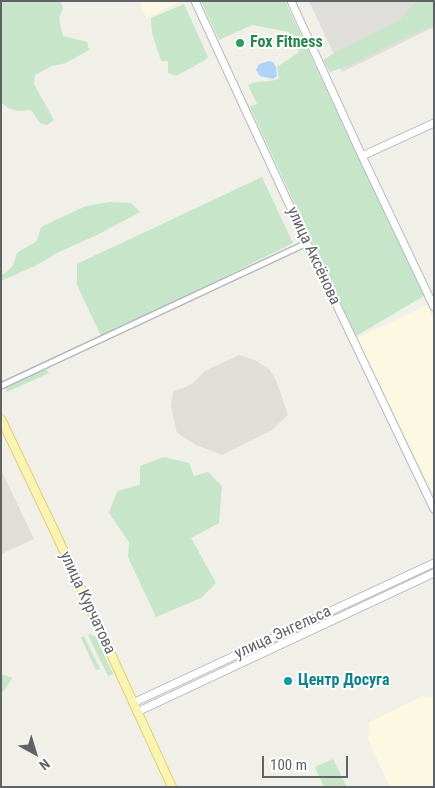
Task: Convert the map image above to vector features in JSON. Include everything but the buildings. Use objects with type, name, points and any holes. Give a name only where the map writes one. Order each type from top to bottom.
[{"type":"main road","name":"улица Аксёнова","points":[[195,1],[307,244],[434,509]]},
{"type":"main road","points":[[291,1],[434,307]]},
{"type":"main road","points":[[362,156],[434,123]]},
{"type":"main road","name":"улица Курчатова","points":[[1,420],[172,787]]},
{"type":"main road","name":"улица Энгельса","points":[[133,703],[434,563]]},
{"type":"main road","name":"улица Энгельса","points":[[137,712],[434,573]]},
{"type":"street","points":[[1,386],[307,244]]},
{"type":"shaded area","points":[[139,1],[181,1],[147,18]]},
{"type":"shaded area","points":[[309,1],[434,1],[434,27],[342,72]]},
{"type":"shaded area","points":[[427,305],[434,319],[434,495],[357,338]]},
{"type":"shaded area","points":[[239,355],[255,360],[269,369],[276,380],[288,415],[272,430],[222,455],[196,445],[177,433],[171,406],[173,392],[192,384],[205,371]]},
{"type":"shaded area","points":[[1,470],[34,539],[1,554]]},
{"type":"shaded area","points":[[423,696],[434,697],[434,787],[390,787],[368,740],[369,722]]},
{"type":"green space","points":[[1,1],[60,1],[63,8],[59,19],[63,36],[87,42],[89,50],[66,63],[52,66],[35,75],[34,84],[54,120],[47,125],[40,123],[31,110],[18,111],[8,108],[1,102]]},
{"type":"green space","points":[[201,1],[285,1],[424,296],[356,336],[250,107],[257,104],[248,85],[279,79],[277,67],[299,52],[289,32],[252,25],[219,40]]},
{"type":"green space","points":[[419,1],[434,1],[434,26],[400,40],[353,64],[330,72],[323,60],[402,19],[411,6]]},
{"type":"green space","points":[[184,4],[208,57],[176,76],[168,73],[168,61],[161,61],[152,33],[151,18]]},
{"type":"green space","points":[[262,177],[293,243],[102,338],[77,285],[77,264]]},
{"type":"green space","points":[[110,202],[131,203],[140,212],[35,266],[1,281],[1,276],[13,266],[17,253],[37,241],[41,227],[86,206]]},
{"type":"green space","points":[[47,370],[49,373],[7,392],[5,387]]},
{"type":"green space","points":[[164,457],[189,463],[194,476],[208,472],[222,486],[219,523],[191,538],[216,583],[201,598],[156,617],[128,557],[129,542],[109,513],[117,491],[140,485],[140,466]]},
{"type":"green space","points":[[88,635],[96,637],[113,674],[108,676]]},
{"type":"green space","points":[[84,636],[100,669],[96,670],[81,638]]},
{"type":"green space","points":[[1,674],[12,678],[5,690],[1,692]]},
{"type":"green space","points":[[333,759],[347,787],[324,787],[315,767]]},
{"type":"water","points":[[269,61],[273,62],[276,67],[277,76],[273,79],[260,76],[256,70],[259,64]]},
{"type":"place","name":"Fox Fitness","points":[[240,43]]},
{"type":"place","name":"Центр Досуга","points":[[288,681]]}]
